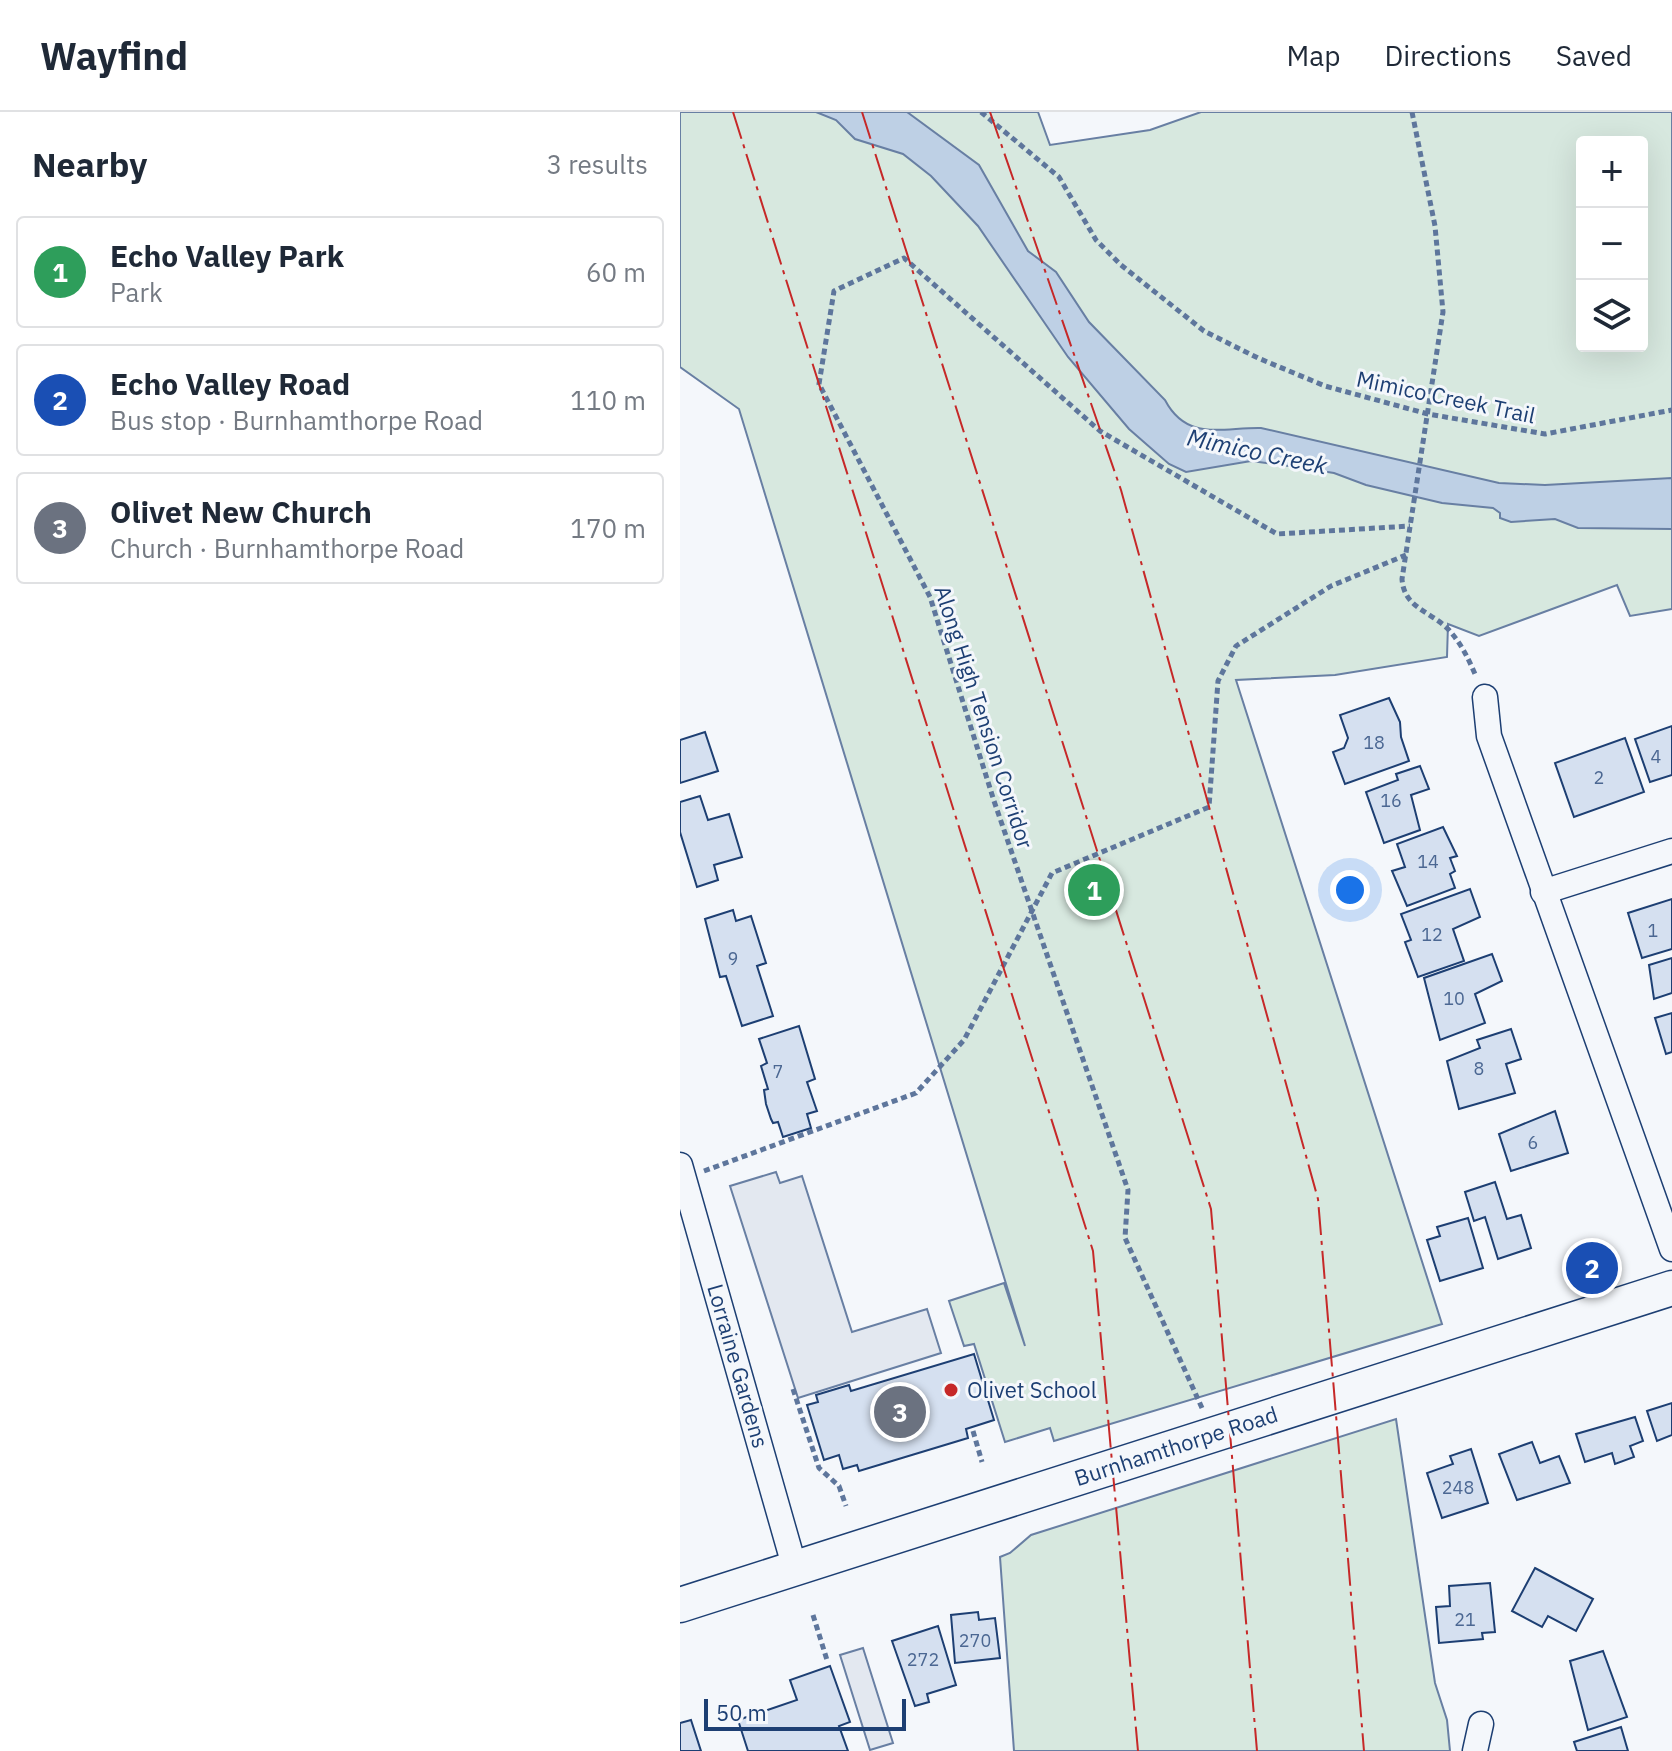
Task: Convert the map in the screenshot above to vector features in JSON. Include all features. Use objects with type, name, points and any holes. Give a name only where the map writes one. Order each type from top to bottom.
[{"type":"main road","name":"Burnhamthorpe Road","points":[[680,1605],[1672,1288]]},
{"type":"street","points":[[1485,697],[1489,736],[1672,1249]]},
{"type":"street","points":[[1543,892],[1672,851]]},
{"type":"street","name":"Lorraine Gardens","points":[[682,1172],[795,1569]]},
{"type":"street","points":[[1475,1751],[1481,1724]]},
{"type":"path","name":"Mimico Creek Trail","points":[[981,112],[1059,177],[1096,240],[1158,297],[1204,331],[1325,386],[1428,414],[1545,434],[1672,410]]},
{"type":"path","points":[[1412,112],[1441,268],[1443,312],[1410,526],[1403,593],[1447,628],[1464,649],[1485,697]]},
{"type":"path","name":"Along High Tension Corridor","points":[[1214,1433],[1125,1238],[1128,1190],[1032,911],[930,597],[819,384],[834,291],[904,258],[1100,431],[1277,534],[1410,526]]},
{"type":"path","points":[[682,1172],[916,1093],[964,1040],[1052,873],[1209,807],[1218,681],[1236,646],[1331,586],[1406,555]]},
{"type":"path","points":[[793,1389],[819,1468],[839,1486],[846,1506]]},
{"type":"path","points":[[973,1431],[982,1462]]},
{"type":"path","points":[[813,1615],[827,1660]]},
{"type":"shaded area","points":[[680,112],[1038,112],[1050,145],[1150,130],[1201,112],[1672,112],[1672,609],[1630,616],[1617,585],[1479,636],[1448,624],[1447,657],[1335,675],[1236,680],[1442,1324],[1054,1441],[1050,1428],[1005,1442],[974,1344],[964,1346],[949,1301],[1004,1283],[1025,1346],[739,409],[680,367]]},
{"type":"shaded area","points":[[776,1172],[780,1183],[802,1176],[852,1332],[927,1309],[941,1353],[798,1398],[730,1186]]},
{"type":"shaded area","points":[[1396,1419],[1435,1683],[1447,1720],[1450,1751],[1014,1751],[1000,1557],[1010,1553],[1031,1535]]},
{"type":"shaded area","points":[[863,1648],[893,1743],[870,1750],[840,1655]]},
{"type":"water","name":"Mimico Creek","points":[[816,112],[907,112],[979,165],[1028,251],[1056,272],[1089,322],[1184,422],[1207,429],[1261,428],[1499,483],[1545,485],[1672,478],[1672,529],[1578,528],[1555,519],[1511,522],[1500,518],[1500,513],[1493,508],[1442,503],[1366,485],[1334,473],[1251,461],[1186,472],[1169,464],[1129,429],[1068,357],[978,226],[931,176],[903,154],[855,139],[836,120]]},
{"type":"building","points":[[1389,698],[1400,722],[1409,761],[1345,784],[1333,752],[1344,748],[1348,738],[1340,715]]},
{"type":"building","points":[[1672,726],[1672,775],[1650,782],[1635,739]]},
{"type":"building","points":[[705,732],[718,771],[680,783],[680,740]]},
{"type":"building","points":[[1625,738],[1644,792],[1574,817],[1555,763]]},
{"type":"building","points":[[1420,766],[1429,789],[1411,795],[1420,830],[1384,843],[1366,792],[1398,780],[1396,774]]},
{"type":"building","points":[[700,796],[708,820],[729,814],[742,857],[714,865],[718,880],[697,887],[680,832],[680,802]]},
{"type":"building","points":[[1443,827],[1457,856],[1450,858],[1455,871],[1450,874],[1455,888],[1407,906],[1392,871],[1405,867],[1397,844]]},
{"type":"building","points":[[1470,889],[1480,917],[1453,929],[1464,961],[1418,977],[1405,942],[1411,940],[1401,914]]},
{"type":"building","points":[[1672,899],[1672,949],[1642,958],[1628,913]]},
{"type":"building","points":[[733,910],[736,921],[751,916],[766,963],[757,966],[773,1016],[742,1026],[726,976],[720,977],[705,919]]},
{"type":"building","points":[[1492,954],[1502,981],[1475,994],[1485,1023],[1440,1040],[1424,978]]},
{"type":"building","points":[[1672,958],[1672,993],[1654,999],[1649,965]]},
{"type":"building","points":[[1672,1013],[1672,1052],[1666,1054],[1655,1018]]},
{"type":"building","points":[[799,1026],[815,1079],[807,1082],[817,1111],[807,1114],[811,1128],[783,1137],[778,1122],[773,1123],[766,1104],[764,1090],[768,1089],[761,1066],[767,1063],[759,1039]]},
{"type":"building","points":[[1511,1029],[1521,1059],[1506,1064],[1515,1093],[1459,1109],[1447,1061],[1480,1048],[1477,1040]]},
{"type":"building","points":[[1555,1111],[1568,1153],[1511,1171],[1499,1134]]},
{"type":"building","points":[[1495,1182],[1507,1219],[1521,1215],[1531,1248],[1498,1259],[1485,1217],[1474,1221],[1465,1192]]},
{"type":"building","points":[[1468,1218],[1483,1268],[1440,1281],[1427,1240],[1440,1236],[1437,1227]]},
{"type":"building","points":[[974,1354],[994,1420],[966,1429],[968,1438],[859,1471],[857,1465],[843,1469],[839,1455],[824,1460],[807,1405],[818,1402],[816,1395],[849,1385],[851,1391]]},
{"type":"building","points":[[1672,1403],[1672,1435],[1657,1441],[1647,1411]]},
{"type":"building","points":[[1635,1417],[1643,1441],[1630,1446],[1634,1457],[1615,1464],[1612,1453],[1585,1462],[1576,1434]]},
{"type":"building","points":[[1532,1442],[1540,1463],[1559,1456],[1570,1483],[1517,1500],[1499,1454]]},
{"type":"building","points":[[1471,1449],[1488,1503],[1442,1518],[1427,1473],[1453,1464],[1450,1456]]},
{"type":"building","points":[[1535,1568],[1593,1599],[1576,1631],[1548,1616],[1542,1627],[1512,1611]]},
{"type":"building","points":[[1490,1583],[1495,1632],[1482,1633],[1483,1639],[1439,1643],[1436,1607],[1450,1606],[1449,1586]]},
{"type":"building","points":[[978,1612],[979,1620],[995,1618],[1000,1658],[955,1663],[951,1615]]},
{"type":"building","points":[[938,1626],[956,1685],[927,1694],[929,1702],[915,1706],[892,1641]]},
{"type":"building","points":[[1603,1651],[1627,1717],[1588,1730],[1570,1661]]},
{"type":"building","points":[[830,1666],[850,1722],[839,1726],[848,1751],[748,1751],[738,1720],[797,1700],[790,1680]]},
{"type":"building","points":[[691,1720],[701,1751],[680,1751],[680,1723]]},
{"type":"building","points":[[1621,1727],[1628,1751],[1577,1751],[1574,1742]]},
{"type":"power","points":[[733,112],[1093,1251],[1138,1751]]},
{"type":"power","points":[[862,112],[1211,1209],[1257,1751]]},
{"type":"power","points":[[990,112],[1121,490],[1318,1199],[1364,1751]]},
{"type":"place","name":"Echo Valley Park","points":[[1094,890]]},
{"type":"place","name":"Echo Valley Road","points":[[1592,1268]]},
{"type":"place","name":"Olivet School","points":[[951,1390]]},
{"type":"place","name":"Olivet New Church","points":[[900,1412]]}]
